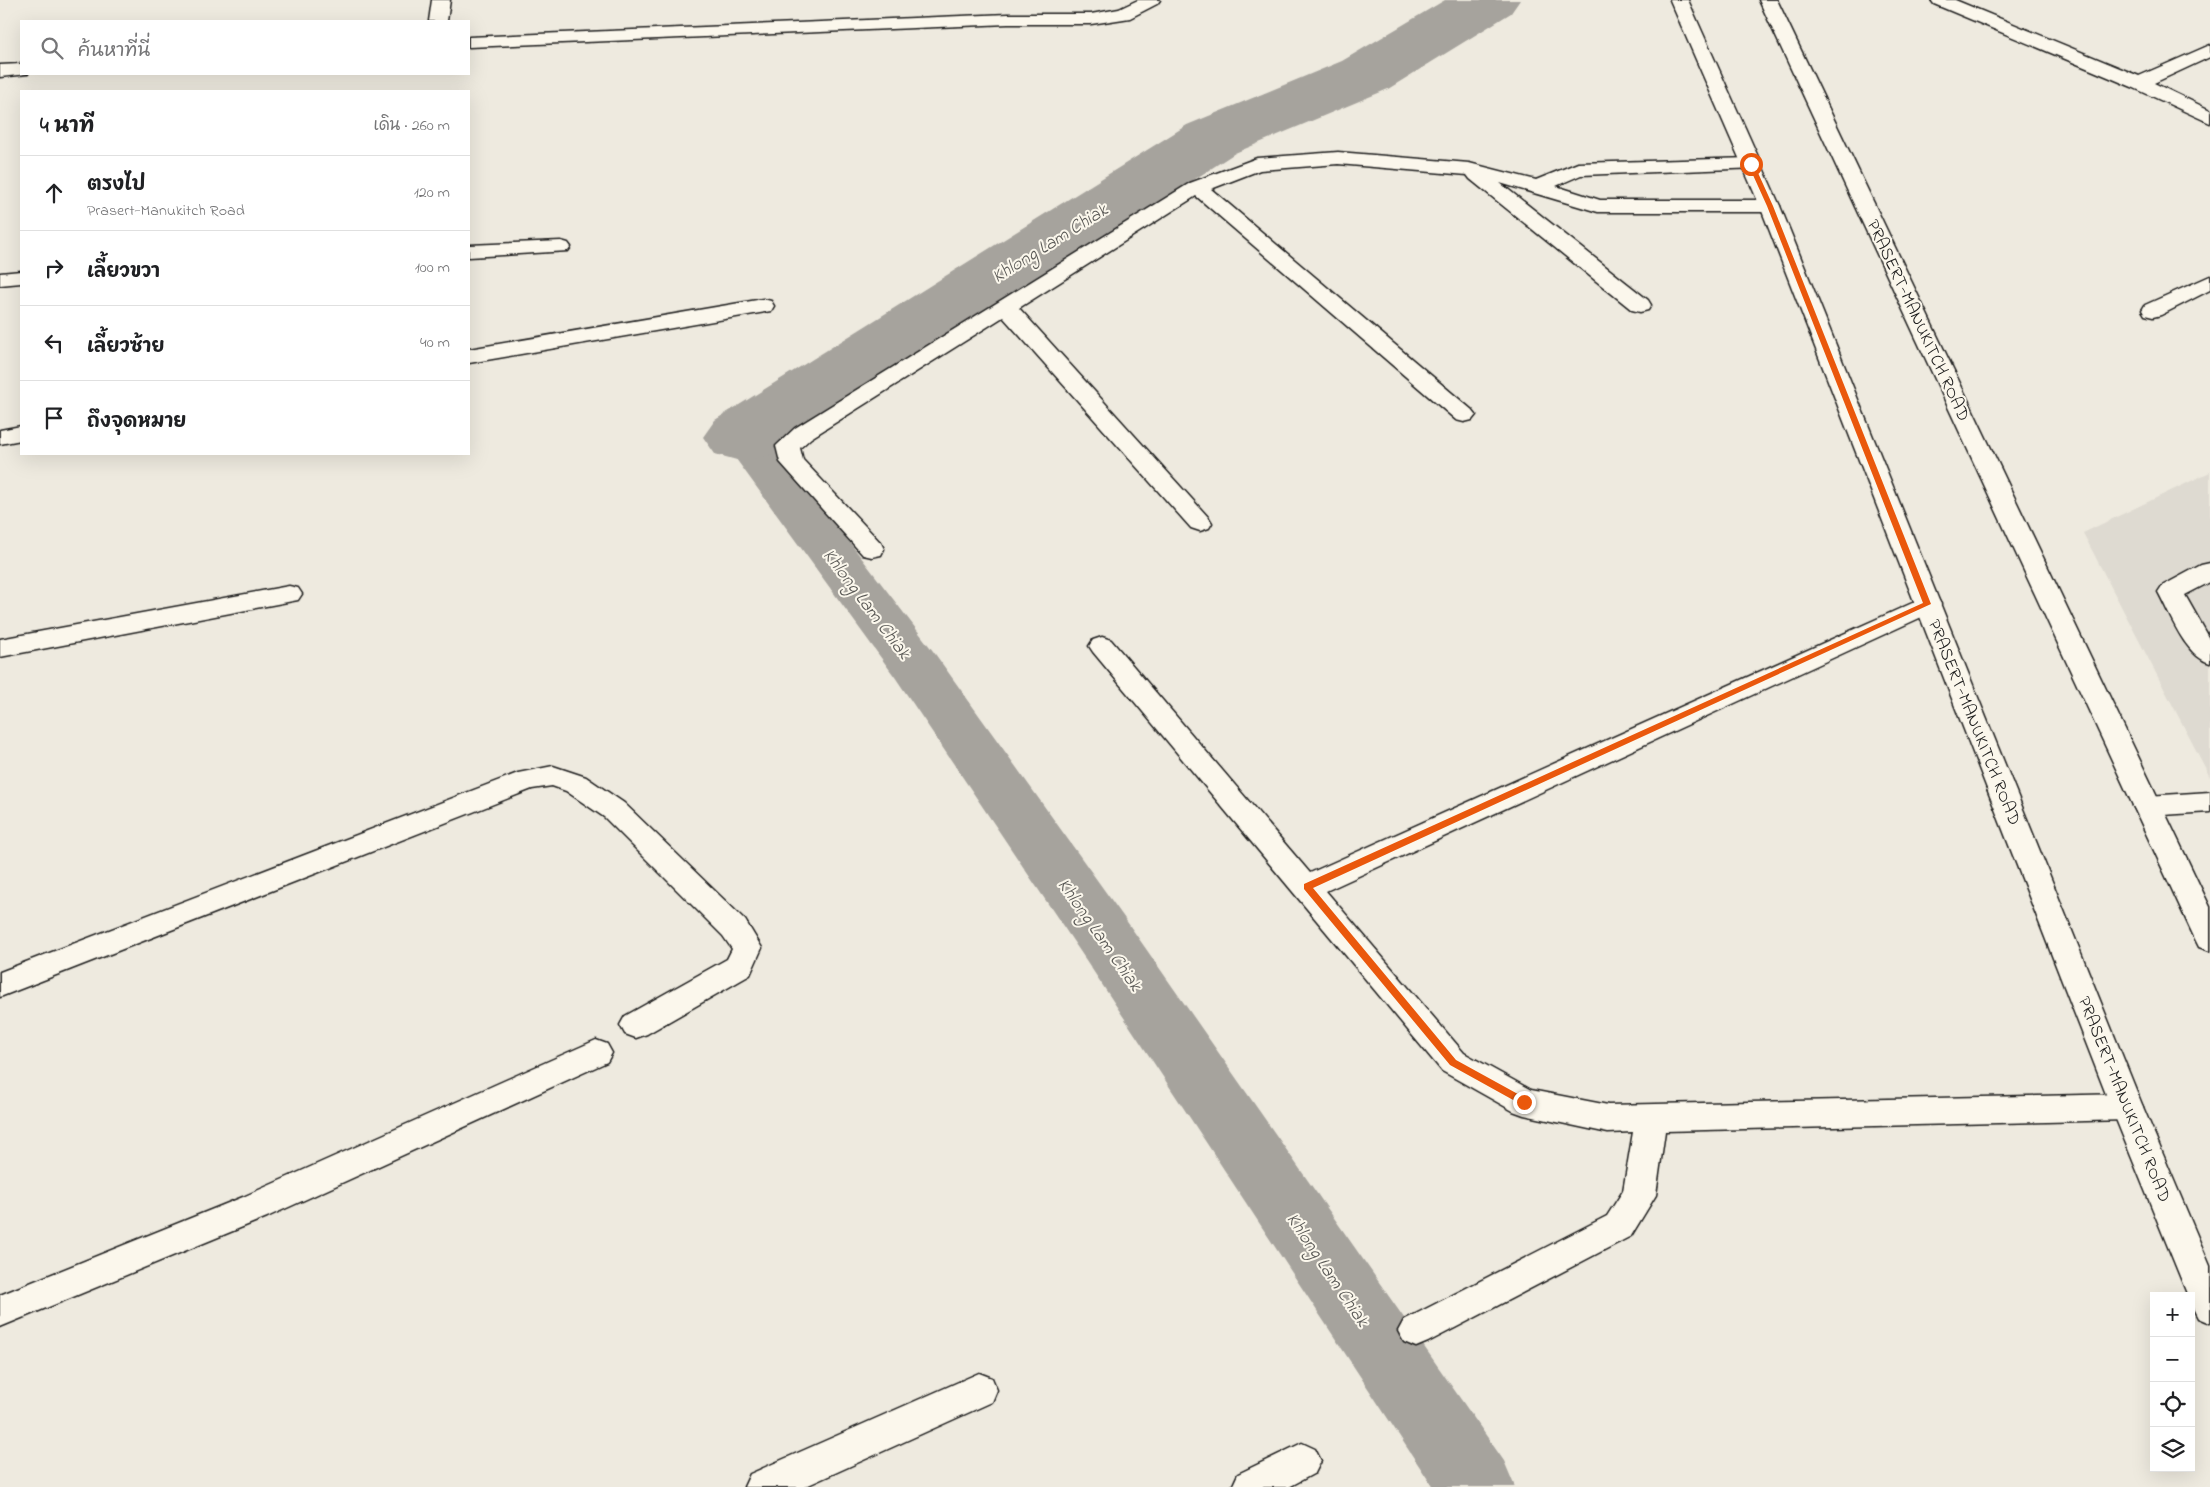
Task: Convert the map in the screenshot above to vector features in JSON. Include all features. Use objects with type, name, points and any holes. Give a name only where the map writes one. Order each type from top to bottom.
[{"type":"street","points":[[438,20],[441,0]]},
{"type":"street","points":[[470,42],[1008,19],[1091,19],[1124,14],[1151,0]]},
{"type":"street","name":"PRASERT-MANUKITCH ROAD","points":[[1679,0],[1770,206],[2127,1107],[2210,1307]]},
{"type":"street","name":"PRASERT-MANUKITCH ROAD","points":[[1768,0],[2210,939]]},
{"type":"street","points":[[1940,0],[2140,83],[2210,117]]},
{"type":"street","points":[[2140,83],[2210,50]]},
{"type":"street","points":[[0,71],[20,70]]},
{"type":"street","points":[[872,549],[792,462],[788,446],[803,433],[1197,187],[1258,164],[1338,158],[1469,169],[1538,187],[1598,206],[1770,206]]},
{"type":"street","points":[[1538,187],[1578,169],[1751,164]]},
{"type":"street","points":[[1469,169],[1640,305]]},
{"type":"street","points":[[1197,187],[1464,415]]},
{"type":"street","points":[[470,251],[561,247]]},
{"type":"street","points":[[0,279],[20,277]]},
{"type":"street","points":[[2153,310],[2210,282]]},
{"type":"street","points":[[470,356],[763,306]]},
{"type":"street","points":[[1006,307],[1200,523]]},
{"type":"street","points":[[0,437],[20,433]]},
{"type":"street","points":[[2210,572],[2171,592],[2201,646],[2210,654]]},
{"type":"street","points":[[0,648],[289,594]]},
{"type":"street","points":[[1307,887],[1928,604]]},
{"type":"street","points":[[1102,646],[1453,1062],[1524,1102],[1608,1119],[2127,1107]]},
{"type":"street","points":[[0,985],[528,780],[553,776],[576,784],[614,810],[734,928],[747,948],[739,967],[636,1025]]},
{"type":"street","points":[[2147,806],[2210,802]]},
{"type":"street","points":[[0,1311],[254,1207],[596,1053]]},
{"type":"street","points":[[1416,1331],[1619,1226],[1639,1195],[1651,1119]]},
{"type":"street","points":[[763,1487],[979,1390]]},
{"type":"street","points":[[1251,1487],[1302,1461]]},
{"type":"shaded area","points":[[2210,472],[2210,777],[2083,533]]},
{"type":"waterway","name":"Khlong Lam Chiak","points":[[744,437],[1211,139],[1365,75],[1489,0]]},
{"type":"waterway","name":"Khlong Lam Chiak","points":[[744,437],[914,664],[1108,943],[1477,1487]]},
{"type":"route","points":[[1524,1102],[1453,1062],[1307,887],[1928,604],[1770,206],[1751,164]]}]
